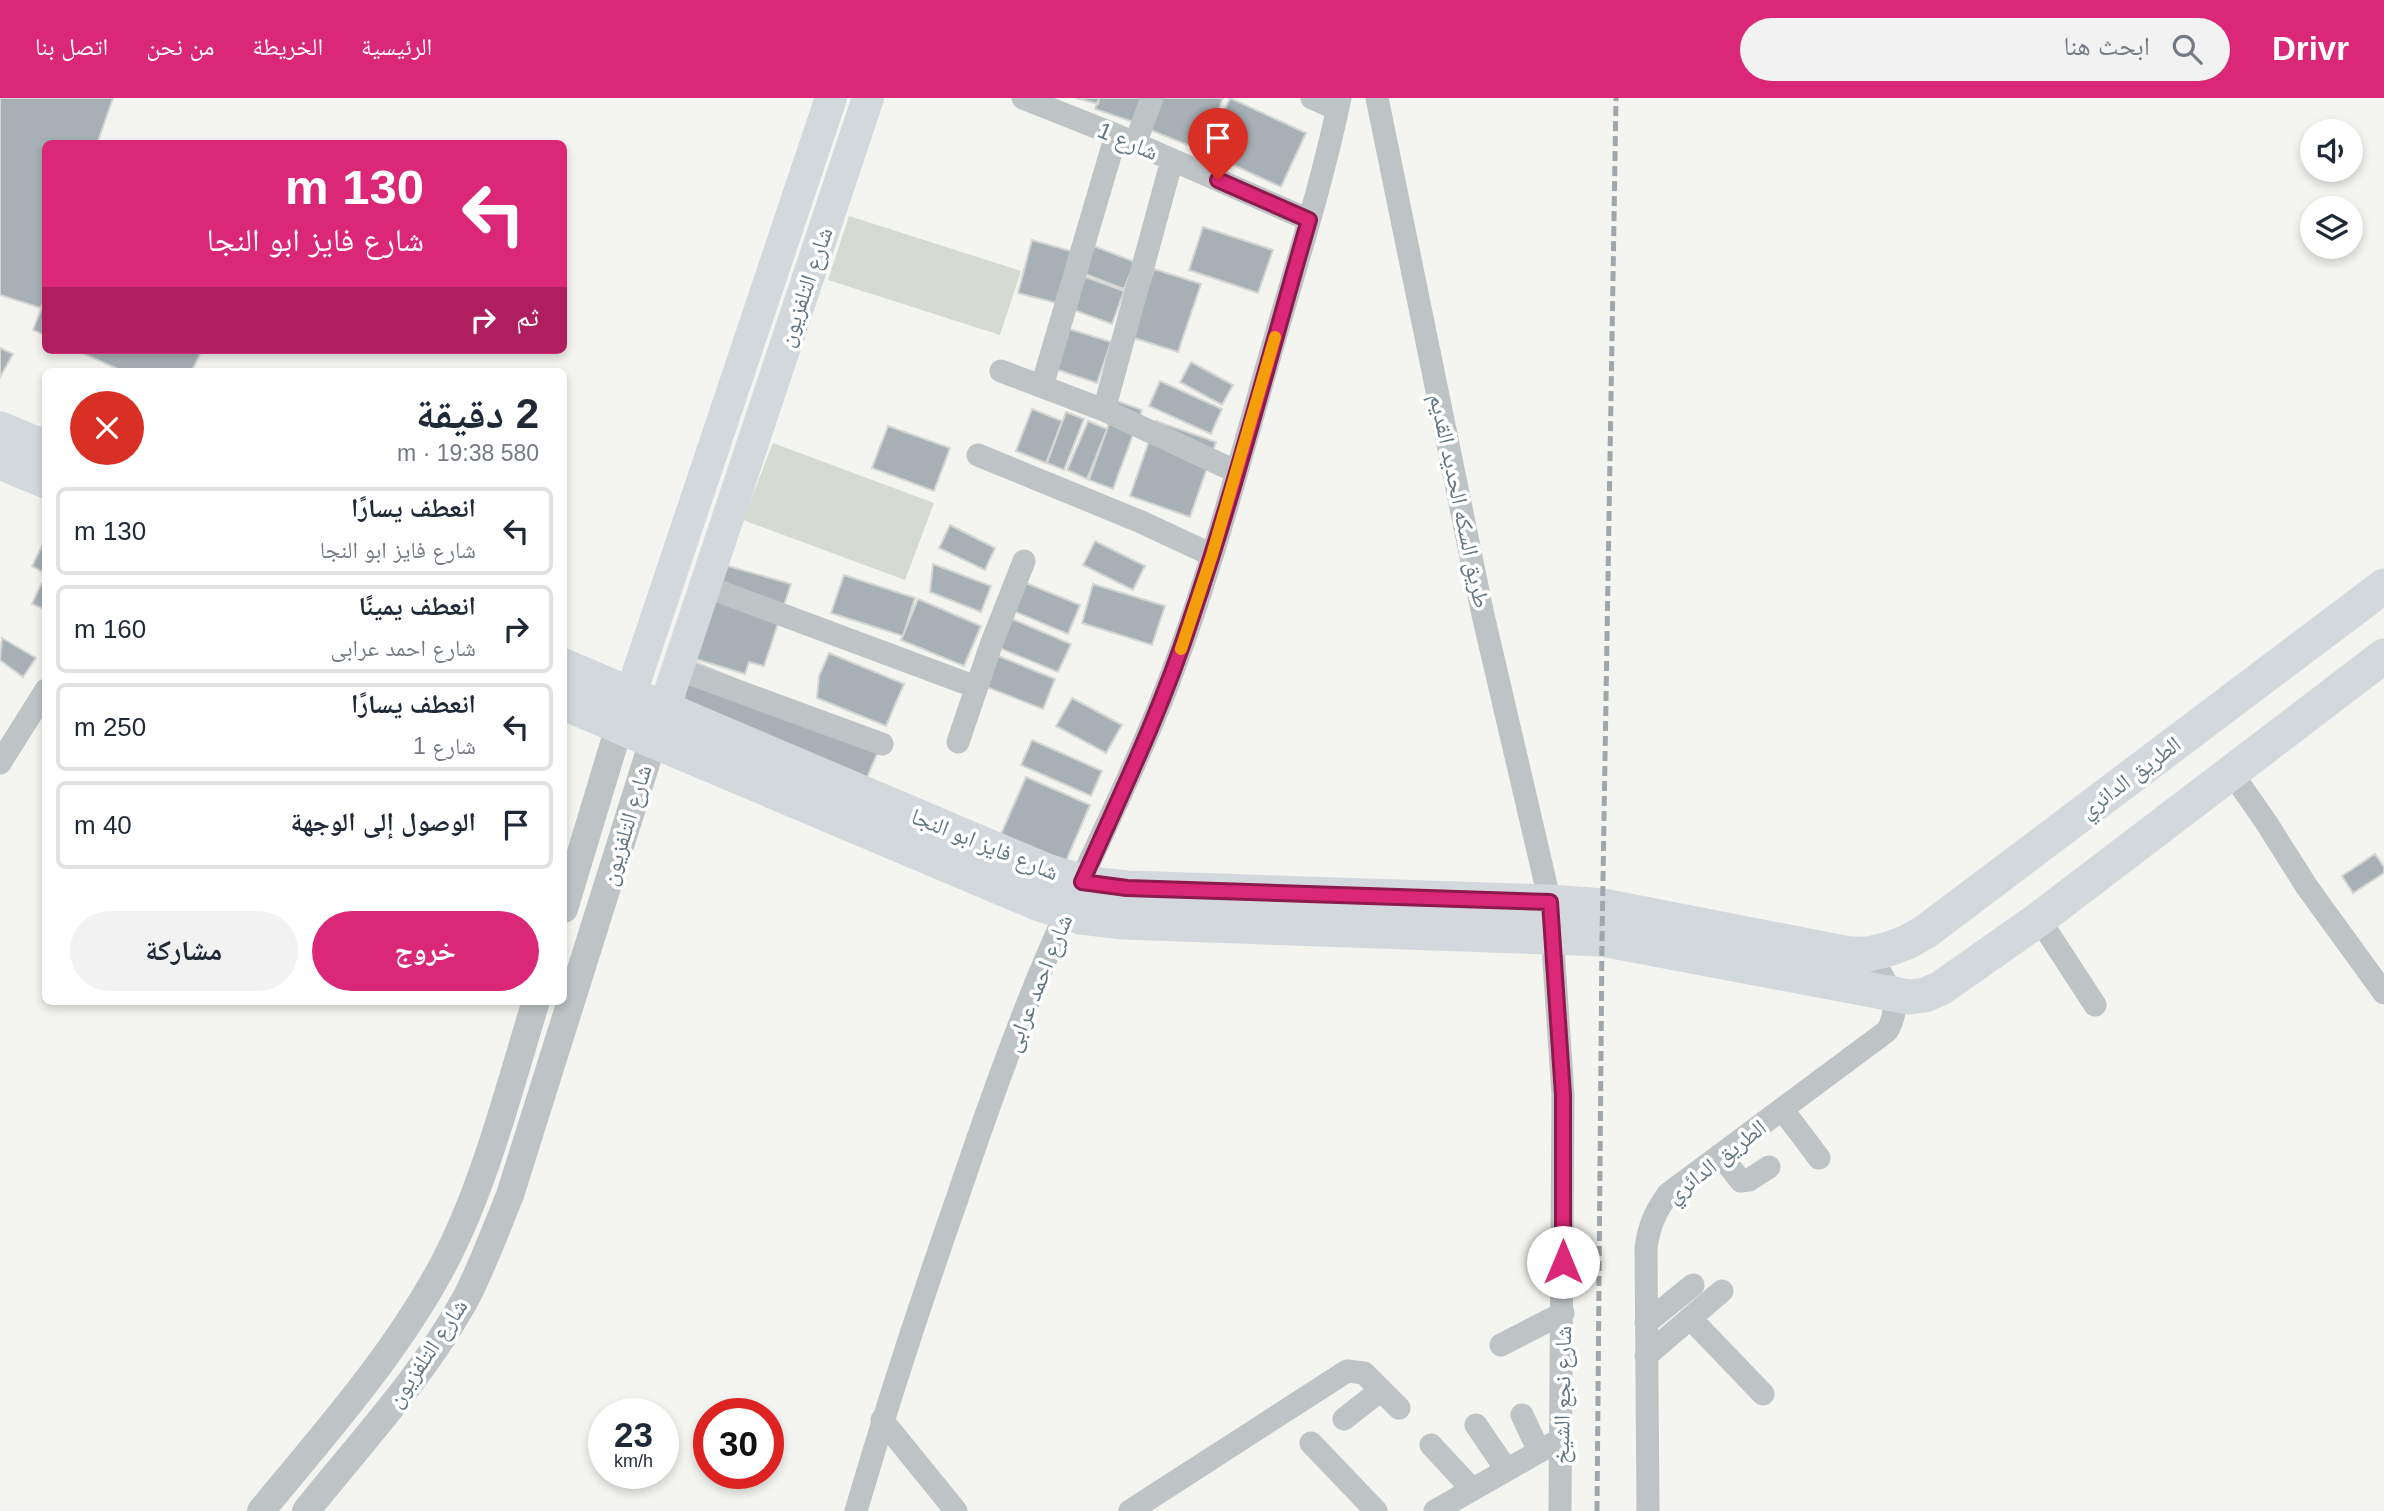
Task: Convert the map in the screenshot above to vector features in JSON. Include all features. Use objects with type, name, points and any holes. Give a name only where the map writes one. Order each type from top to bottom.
[{"type":"main road","name":"شارع التلفزيون","points":[[619,727],[831,98]]},
{"type":"main road","name":"شارع التلفزيون","points":[[653,741],[868,98]]},
{"type":"main road","points":[[0,429],[42,446]]},
{"type":"main road","points":[[0,462],[42,479]]},
{"type":"main road","name":"الطريق الدائري","points":[[1603,923],[1849,954],[1870,954],[1907,942],[1925,932],[2384,586]]},
{"type":"main road","points":[[1603,923],[1893,996],[1909,998],[1925,995],[1941,988],[2039,919],[2384,656]]},
{"type":"main road","name":"شارع فايز ابو النجا","points":[[567,667],[1046,871],[1082,882],[1127,888],[1550,902],[1603,923]]},
{"type":"main road","name":"شارع فايز ابو النجا","points":[[567,704],[1065,913],[1114,921],[1553,937],[1603,923]]},
{"type":"street","name":"شارع 1","points":[[1023,98],[1125,139],[1309,220]]},
{"type":"street","points":[[1042,386],[1125,139],[1152,98]]},
{"type":"street","points":[[1312,98],[1338,104]]},
{"type":"street","name":"طريق السكه الحديد القديم","points":[[1377,98],[1483,615],[1550,902]]},
{"type":"street","name":"شارع احمد عرابى","points":[[856,1511],[882,1420],[1020,1022],[1065,913],[1082,882],[1165,691],[1212,555],[1309,220],[1338,104]]},
{"type":"street","points":[[1104,410],[1172,160]]},
{"type":"street","points":[[1001,371],[1104,410],[1237,472]]},
{"type":"street","points":[[978,455],[1139,521],[1212,555]]},
{"type":"street","points":[[958,742],[1024,561]]},
{"type":"street","points":[[705,586],[976,687]]},
{"type":"street","points":[[677,668],[882,744]]},
{"type":"street","points":[[0,763],[42,696]]},
{"type":"street","name":"شارع التلفزيون","points":[[567,899],[619,727]]},
{"type":"street","name":"شارع التلفزيون","points":[[306,1511],[422,1366],[466,1296],[483,1259],[510,1195],[653,741]]},
{"type":"street","points":[[2231,772],[2307,887],[2384,993]]},
{"type":"street","name":"شارع نجع الشيخ","points":[[1550,902],[1563,1095],[1560,1511]]},
{"type":"street","points":[[2039,919],[2095,1005]]},
{"type":"street","points":[[1870,954],[1893,996]]},
{"type":"street","name":"الطريق الدائري","points":[[1648,1511],[1646,1248],[1649,1228],[1657,1210],[1668,1194],[1887,1031],[1894,1020],[1896,1008],[1893,996]]},
{"type":"street","name":"شارع التلفزيون","points":[[261,1511],[372,1375],[410,1321],[445,1262],[478,1182],[535,1005]]},
{"type":"street","points":[[1782,1109],[1819,1158]]},
{"type":"street","points":[[1720,1155],[1741,1181],[1749,1180],[1769,1167]]},
{"type":"street","points":[[1646,1323],[1693,1285]]},
{"type":"street","points":[[1646,1356],[1722,1291]]},
{"type":"street","points":[[1501,1345],[1563,1313]]},
{"type":"street","points":[[1690,1318],[1763,1394]]},
{"type":"street","points":[[1130,1511],[1339,1374],[1347,1371],[1364,1373],[1399,1408]]},
{"type":"street","points":[[1344,1419],[1381,1390]]},
{"type":"street","points":[[1522,1415],[1539,1451]]},
{"type":"street","points":[[882,1420],[956,1511]]},
{"type":"street","points":[[1476,1426],[1506,1469]]},
{"type":"street","points":[[1434,1511],[1561,1439]]},
{"type":"street","points":[[1431,1445],[1471,1488]]},
{"type":"street","points":[[1317,1457],[1376,1511]]},
{"type":"shaded area","points":[[849,216],[1021,271],[1000,335],[828,280]]},
{"type":"shaded area","points":[[773,443],[934,503],[905,580],[743,520]]},
{"type":"building","points":[[0,98],[113,98],[98,140],[42,140],[41,308],[0,295]]},
{"type":"building","points":[[1076,98],[1099,98],[1098,104]]},
{"type":"building","points":[[1099,98],[1145,98],[1136,123],[1095,109]]},
{"type":"building","points":[[1161,98],[1223,98],[1202,151],[1148,129]]},
{"type":"building","points":[[1230,98],[1306,133],[1281,187],[1205,152]]},
{"type":"building","points":[[1203,227],[1273,250],[1258,293],[1189,270]]},
{"type":"building","points":[[1032,240],[1074,252],[1060,304],[1018,293]]},
{"type":"building","points":[[1091,245],[1135,262],[1124,289],[1080,272]]},
{"type":"building","points":[[1154,269],[1201,284],[1178,352],[1131,337]]},
{"type":"building","points":[[1083,276],[1124,291],[1112,324],[1071,309]]},
{"type":"building","points":[[42,307],[42,334],[33,330]]},
{"type":"building","points":[[1066,328],[1111,342],[1097,383],[1052,368]]},
{"type":"building","points":[[0,348],[13,354],[0,377]]},
{"type":"building","points":[[85,354],[200,354],[193,368],[115,368]]},
{"type":"building","points":[[1191,362],[1233,385],[1222,405],[1180,382]]},
{"type":"building","points":[[1160,381],[1222,409],[1211,434],[1149,406]]},
{"type":"building","points":[[1117,401],[1142,410],[1113,489],[1089,480]]},
{"type":"building","points":[[1032,409],[1062,421],[1046,463],[1016,451]]},
{"type":"building","points":[[1066,412],[1084,419],[1064,470],[1047,463]]},
{"type":"building","points":[[1088,421],[1107,429],[1087,479],[1067,470]]},
{"type":"building","points":[[1156,421],[1216,442],[1190,517],[1130,496]]},
{"type":"building","points":[[888,426],[950,448],[934,491],[872,468]]},
{"type":"building","points":[[950,525],[995,548],[985,570],[939,548]]},
{"type":"building","points":[[1095,541],[1145,566],[1133,590],[1083,565]]},
{"type":"building","points":[[42,546],[42,572],[32,566]]},
{"type":"building","points":[[721,564],[791,584],[764,666],[749,662],[745,674],[686,656]]},
{"type":"building","points":[[933,564],[991,586],[981,612],[930,592]]},
{"type":"building","points":[[844,575],[915,598],[903,636],[831,613]]},
{"type":"building","points":[[1021,581],[1080,605],[1068,634],[1009,609]]},
{"type":"building","points":[[41,584],[42,584],[42,608],[32,604]]},
{"type":"building","points":[[1093,584],[1165,606],[1152,645],[1082,623]]},
{"type":"building","points":[[918,599],[981,626],[964,666],[901,640]]},
{"type":"building","points":[[1010,618],[1071,644],[1058,672],[997,647]]},
{"type":"building","points":[[2,638],[36,658],[23,677],[0,660]]},
{"type":"building","points":[[829,653],[904,684],[886,726],[817,698],[819,676]]},
{"type":"building","points":[[996,655],[1055,679],[1043,709],[984,686]]},
{"type":"building","points":[[690,660],[883,740],[865,782],[683,706]]},
{"type":"building","points":[[1072,698],[1122,725],[1106,753],[1056,726]]},
{"type":"building","points":[[1032,740],[1102,771],[1091,796],[1021,765]]},
{"type":"building","points":[[1026,777],[1090,805],[1066,861],[1001,834]]},
{"type":"building","points":[[2375,854],[2384,867],[2384,873],[2353,893],[2342,876]]},
{"type":"railway","points":[[1597,1511],[1602,939],[1616,98]]},
{"type":"slow traffic","points":[[1181,649],[1212,555],[1275,337]]},
{"type":"route","points":[[1218,180],[1309,220],[1237,472],[1190,624],[1138,757],[1082,882],[1127,888],[1550,902],[1563,1095],[1563,1262]]}]
